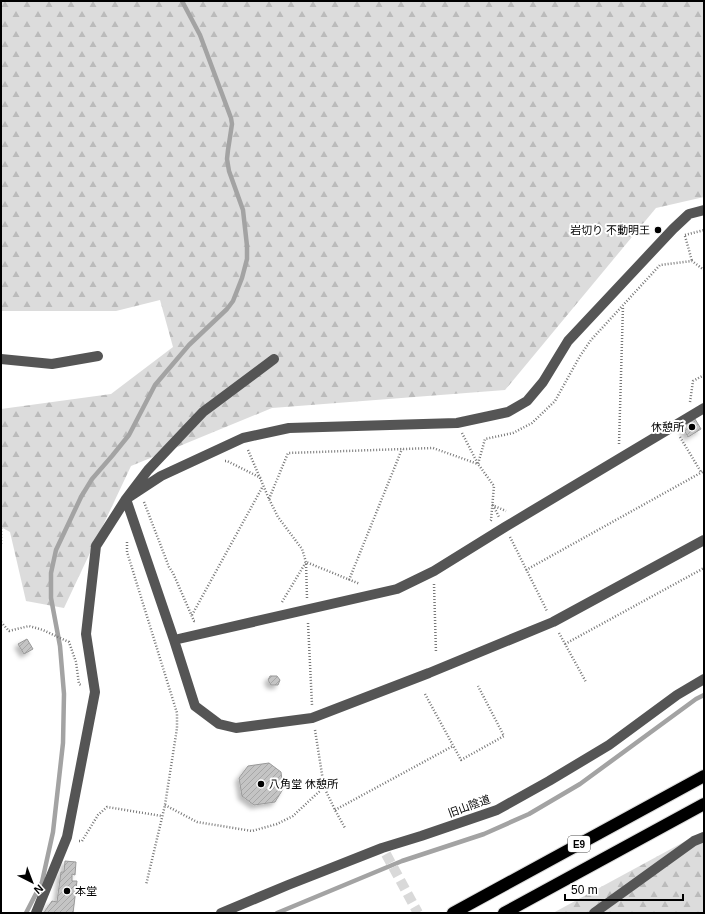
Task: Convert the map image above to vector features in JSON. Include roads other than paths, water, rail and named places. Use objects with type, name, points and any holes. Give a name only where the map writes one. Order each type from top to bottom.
[{"type":"highway","name":"E9","points":[[453,913],[704,776]]},
{"type":"highway","name":"E9","points":[[504,913],[704,804]]},
{"type":"street","points":[[126,499],[161,476],[243,438],[289,428],[457,423],[508,412],[527,401],[543,382],[568,341],[673,229],[689,214],[704,210]]},
{"type":"street","points":[[1,359],[52,364],[98,356]]},
{"type":"street","points":[[38,912],[67,837],[95,692],[86,634],[96,546],[126,499],[148,470],[203,412],[274,359]]},
{"type":"street","points":[[174,640],[397,589],[434,571],[704,408]]},
{"type":"street","points":[[126,499],[195,706],[219,724],[236,728],[312,718],[430,673],[553,622],[704,540]]},
{"type":"street","name":"旧山陰道","points":[[221,913],[296,882],[497,810],[609,745],[677,695],[704,679]]},
{"type":"street","points":[[594,913],[694,841],[704,837]]},
{"type":"waterway","points":[[26,913],[42,882],[53,832],[63,743],[64,694],[60,646],[51,598],[51,573],[56,550],[81,497],[92,479],[129,435],[155,385],[189,345],[227,309],[233,301],[242,278],[247,259],[243,210],[229,171],[227,159],[232,124],[231,118],[200,35],[182,1]]},
{"type":"waterway","points":[[277,913],[402,861],[484,834],[529,814],[580,784],[696,699],[704,695]]},
{"type":"tunnel","points":[[386,854],[418,913]]},
{"type":"place","name":"岩切り 不動明王","points":[[658,230]]},
{"type":"place","name":"休憩所","points":[[692,427]]},
{"type":"place","name":"八角堂 休憩所","points":[[261,784]]},
{"type":"place","name":"本堂","points":[[67,891]]}]
